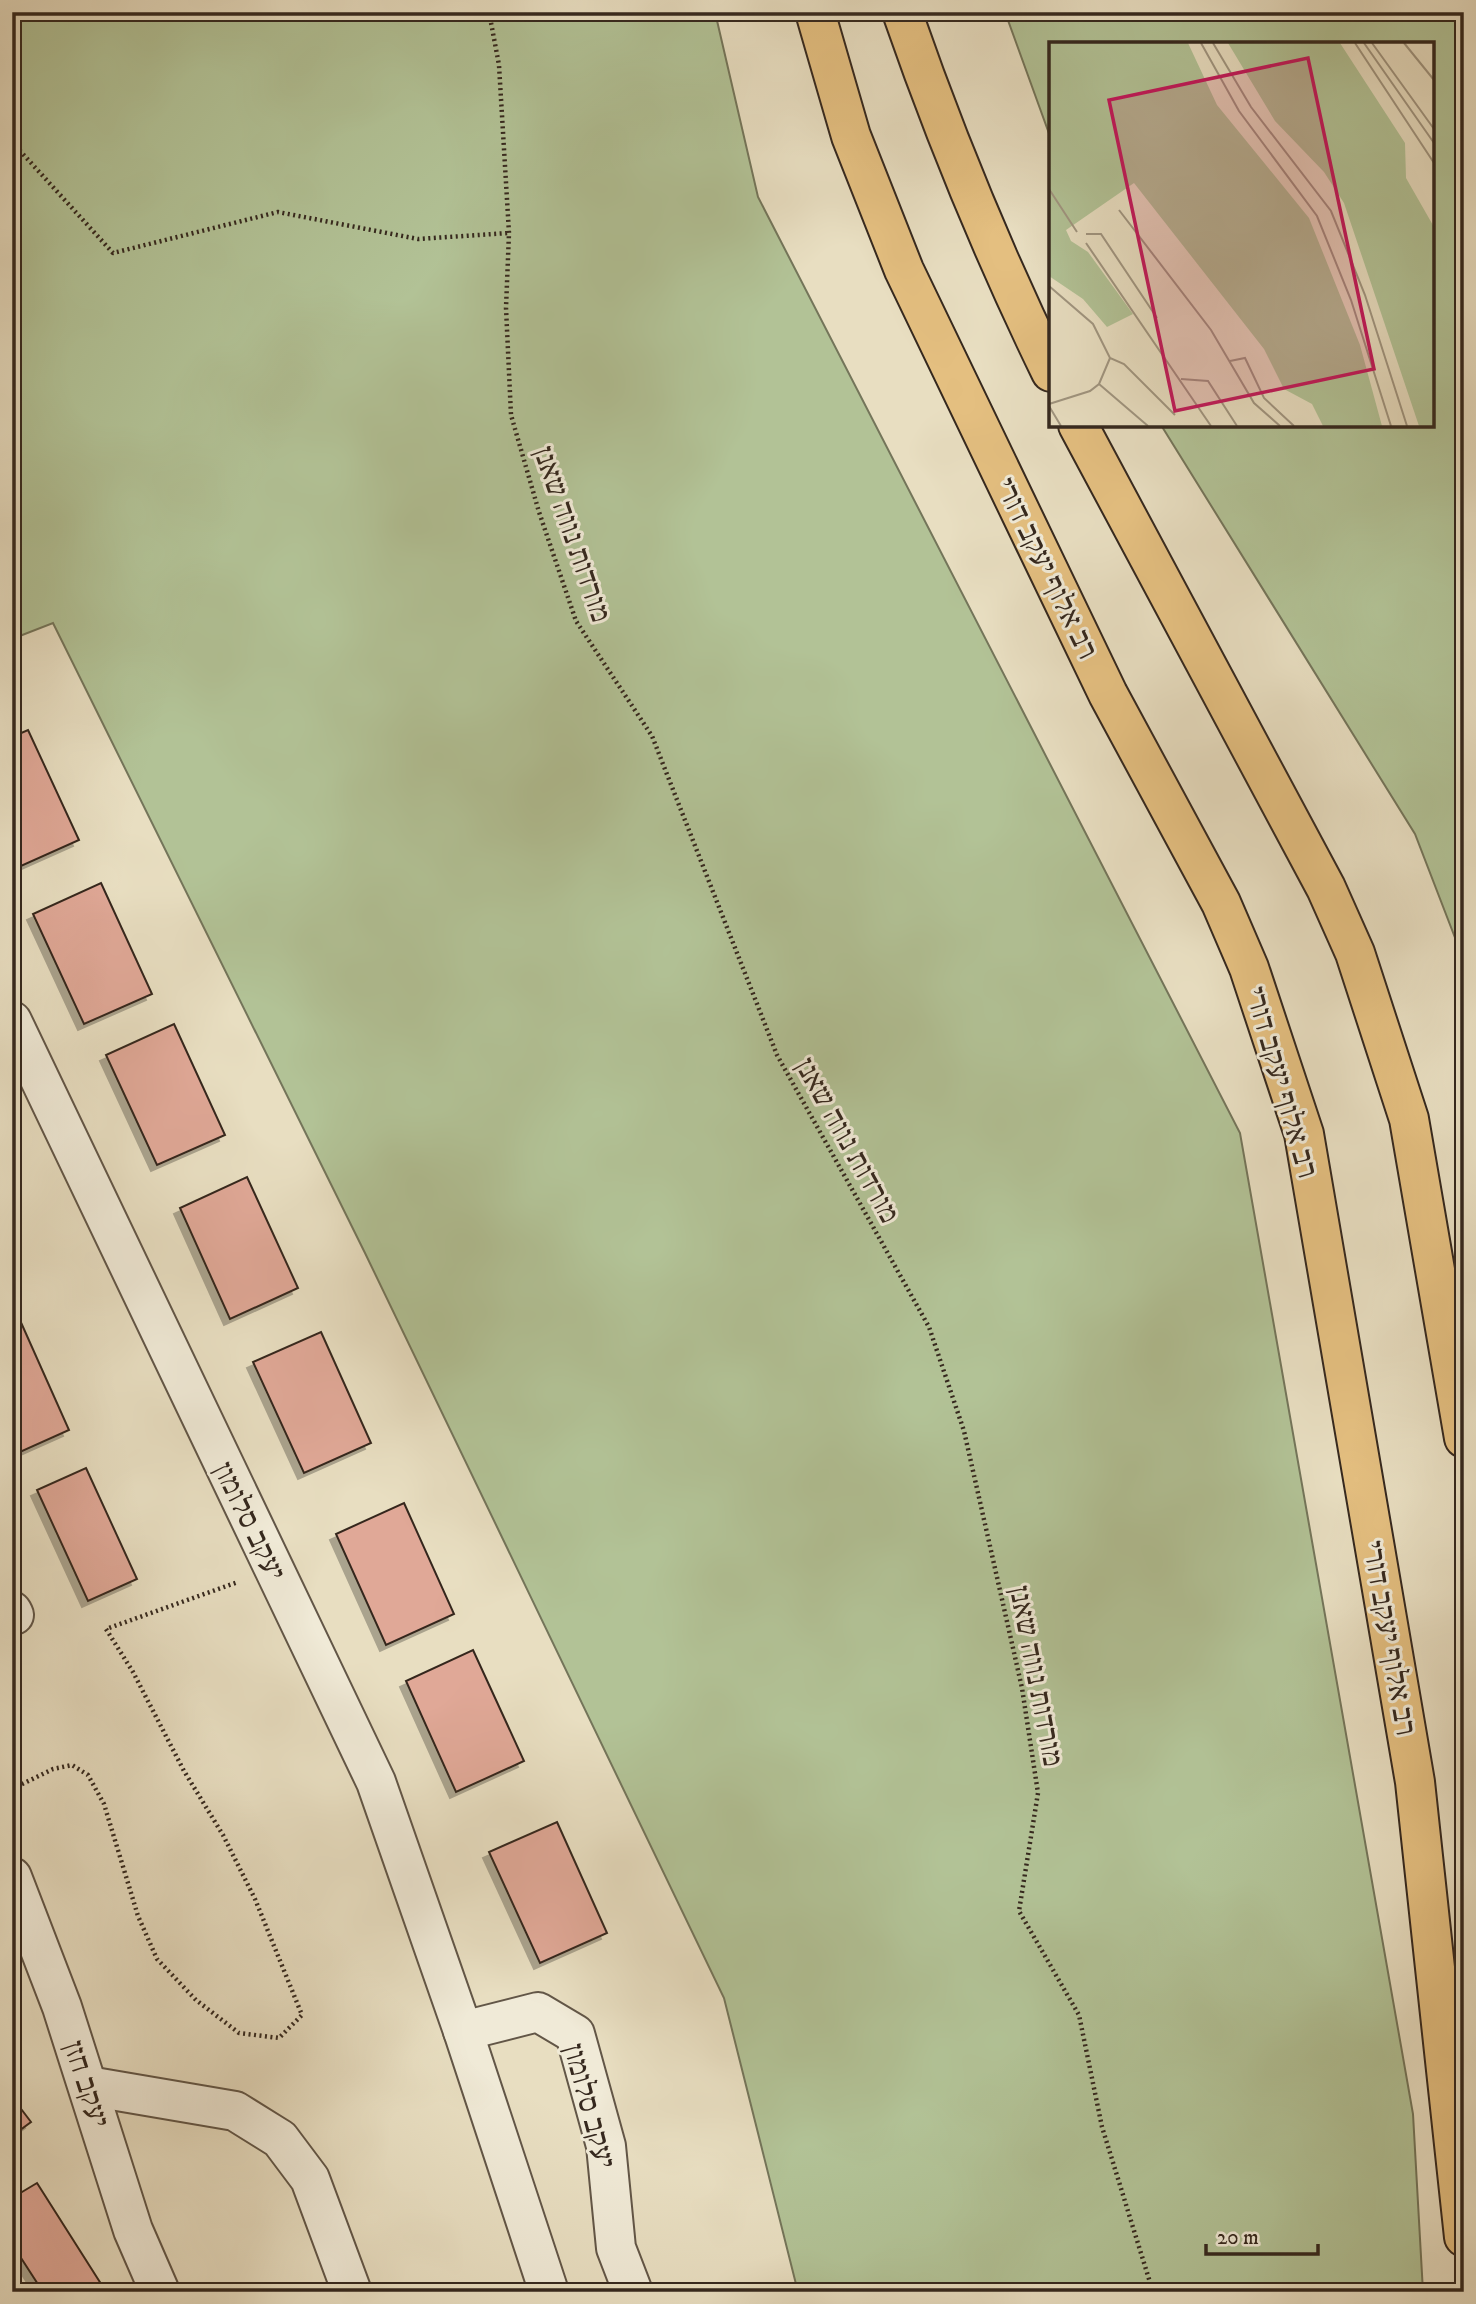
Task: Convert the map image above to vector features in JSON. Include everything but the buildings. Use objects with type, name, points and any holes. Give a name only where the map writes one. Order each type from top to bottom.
[{"type":"main road","name":"רב אלוף יעקב דורי","points":[[815,12],[851,136],[904,270],[1108,694],[1221,903],[1250,968],[1304,1134],[1415,1782],[1464,2236]]},
{"type":"main road","points":[[902,12],[940,123],[996,259],[1049,368]]},
{"type":"main road","points":[[1079,427],[1326,888],[1355,953],[1409,1119],[1464,1438]]},
{"type":"street","name":"יעקב סלומון","points":[[12,1021],[376,1782],[463,2031],[549,2292]]},
{"type":"street","name":"יעקב חזן","points":[[12,1877],[62,2007],[132,2230],[160,2292]]},
{"type":"street","name":"יעקב סלומון","points":[[463,2031],[538,2012],[575,2034],[606,2146],[616,2248],[633,2292]]},
{"type":"street","points":[[88,2086],[235,2111],[280,2139],[310,2179],[352,2292]]},
{"type":"path","name":"מורדות נווה שאנן","points":[[489,12],[499,65],[509,233],[506,307],[511,415],[539,512],[576,621],[652,736],[777,1055],[929,1327],[964,1431],[1022,1688],[1038,1793],[1018,1911],[1079,2015],[1102,2127],[1153,2292]]},
{"type":"path","points":[[12,142],[113,253],[278,212],[418,239],[509,233]]},
{"type":"path","points":[[12,1789],[53,1769],[72,1765],[88,1775],[104,1804],[138,1916],[156,1959],[196,2000],[239,2033],[279,2038],[302,2015],[255,1899],[223,1835],[106,1629],[273,1570]]},
{"type":"green space","points":[[12,12],[715,12],[758,197],[1240,1133],[1413,2114],[1423,2292],[798,2292],[724,1998],[365,1253],[53,623],[12,639]]},
{"type":"green space","points":[[1005,12],[1464,12],[1464,961],[1415,834],[1162,427],[1434,427],[1434,42],[1049,42],[1049,133]]}]
